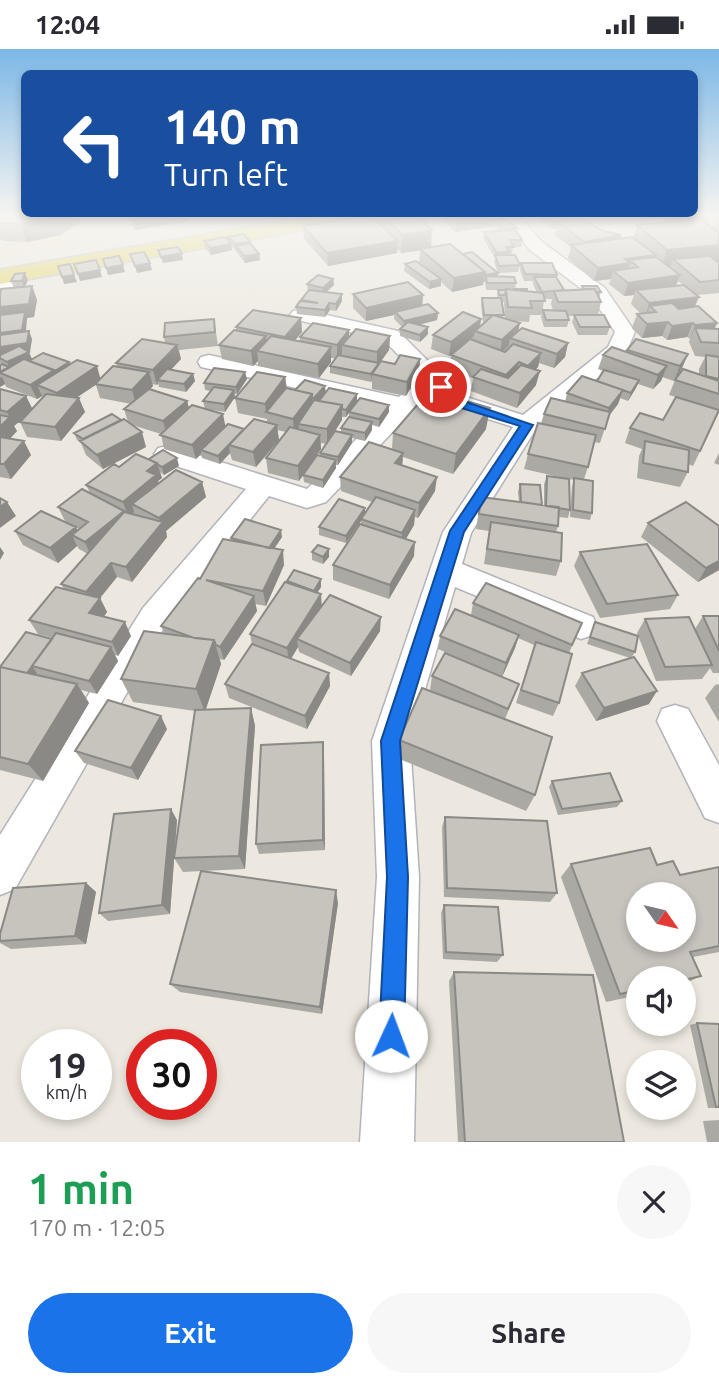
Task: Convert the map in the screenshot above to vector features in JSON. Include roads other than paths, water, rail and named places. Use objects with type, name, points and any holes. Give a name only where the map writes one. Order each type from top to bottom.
[{"type":"main road","points":[[3,273],[35,267]]},
{"type":"street","points":[[387,1142],[398,877],[391,741],[457,531],[527,425],[617,350],[625,332],[598,292],[564,267]]},
{"type":"street","points":[[0,305],[3,273]]},
{"type":"street","points":[[300,315],[391,335],[456,402]]},
{"type":"street","points":[[209,362],[404,405]]},
{"type":"street","points":[[167,454],[307,499],[316,496],[414,395],[427,393],[527,425]]},
{"type":"street","points":[[0,874],[154,617],[264,485]]},
{"type":"street","points":[[445,570],[581,626]]},
{"type":"street","points":[[675,721],[719,804]]}]
